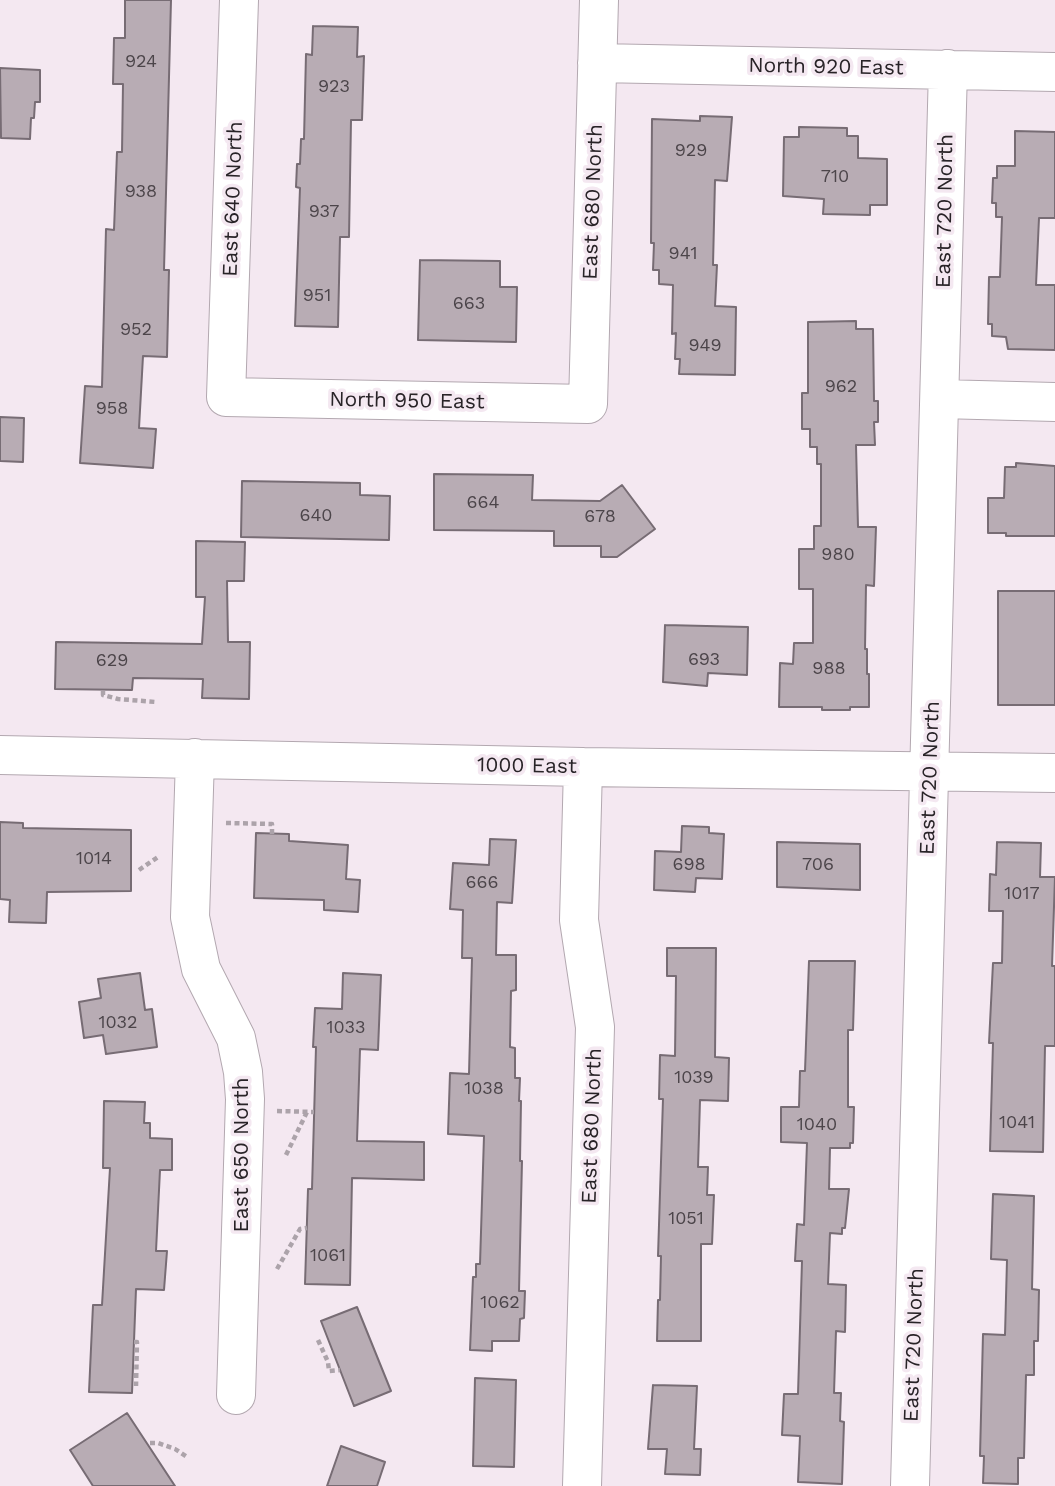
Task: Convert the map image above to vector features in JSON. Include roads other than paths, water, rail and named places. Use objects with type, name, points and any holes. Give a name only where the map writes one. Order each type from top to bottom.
[{"type":"street","name":"East 640 North","points":[[226,397],[239,0]]},
{"type":"street","name":"East 680 North","points":[[588,404],[598,0]]},
{"type":"street","name":"North 920 East","points":[[597,63],[1055,72]]},
{"type":"street","name":"East 720 North","points":[[910,1486],[948,69]]},
{"type":"street","name":"North 950 East","points":[[226,397],[588,404]]},
{"type":"street","points":[[940,399],[1055,402]]},
{"type":"street","name":"1000 East","points":[[0,755],[1055,773]]},
{"type":"street","name":"East 650 North","points":[[195,758],[190,917],[201,969],[236,1038],[244,1085],[236,1395]]},
{"type":"street","name":"East 680 North","points":[[582,1486],[594,1027],[579,920],[583,767]]}]
